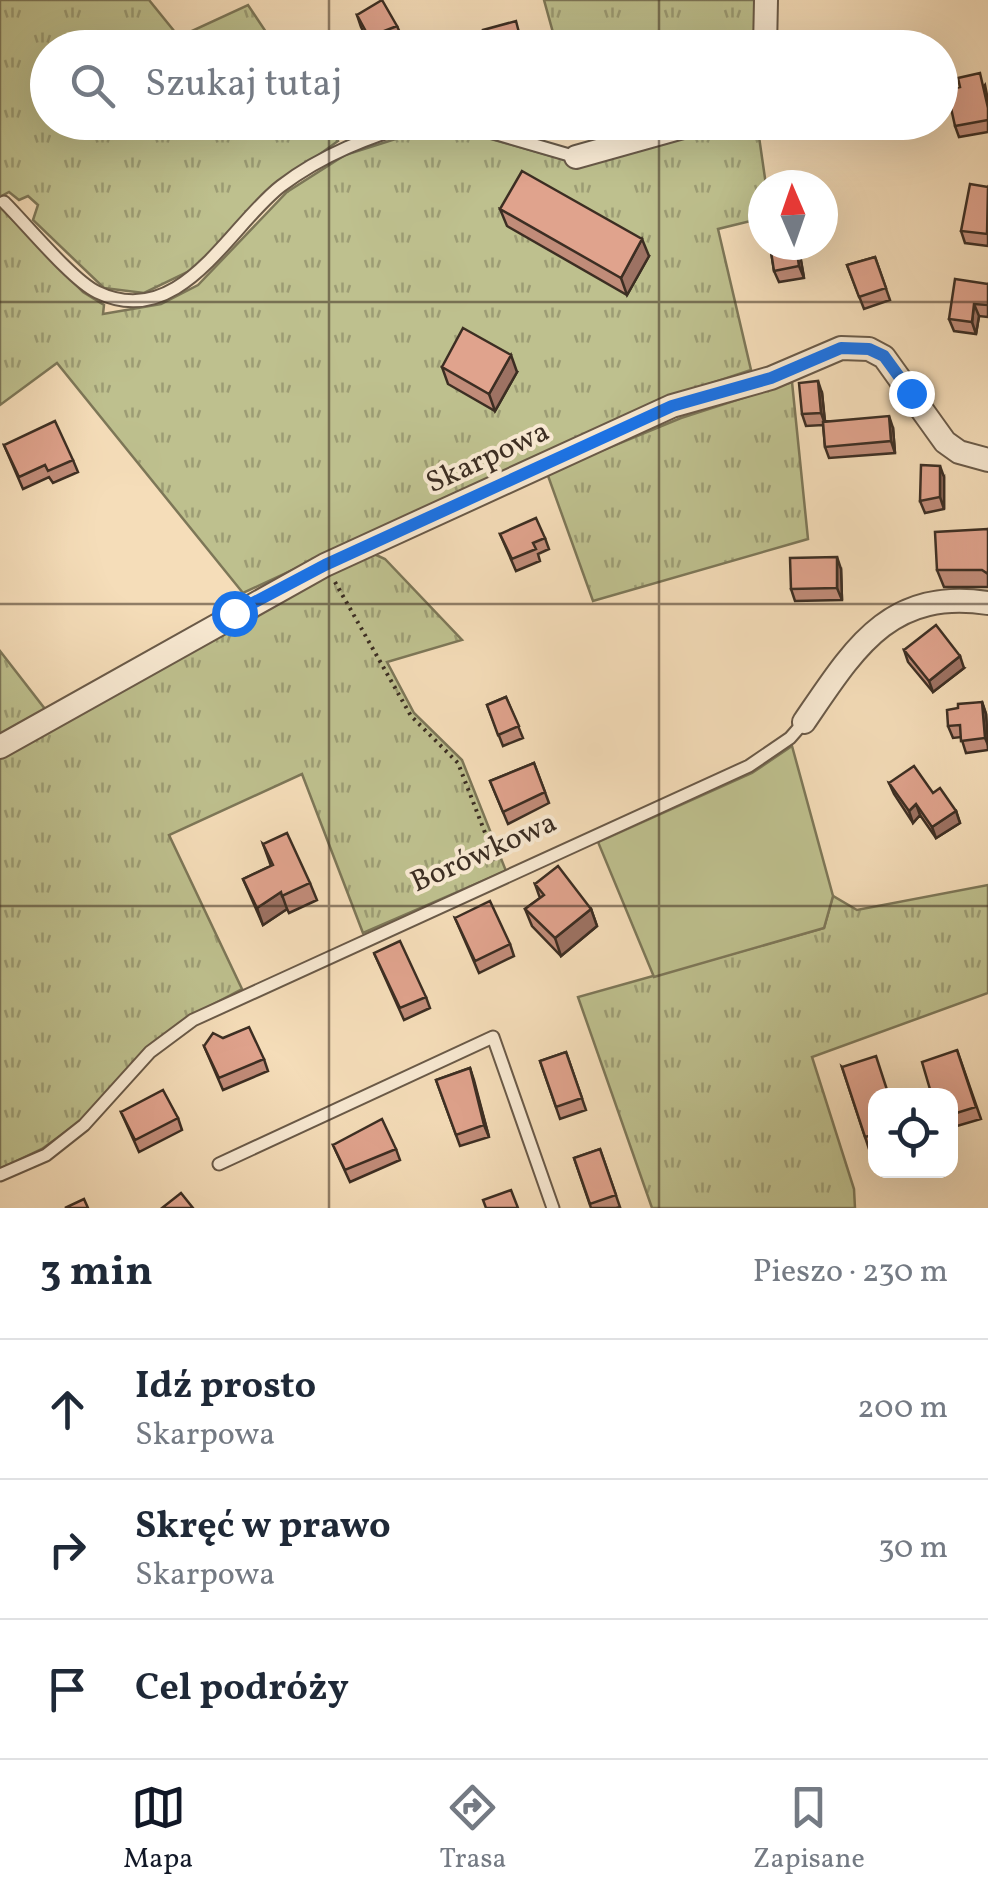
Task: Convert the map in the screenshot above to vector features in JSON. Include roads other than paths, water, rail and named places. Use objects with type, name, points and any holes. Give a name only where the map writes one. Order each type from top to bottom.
[{"type":"street","points":[[765,30],[766,0]]},
{"type":"street","points":[[576,157],[637,140]]},
{"type":"street","name":"Skarpowa","points":[[0,746],[325,565],[672,406],[771,378],[841,348],[869,349],[884,356],[945,442],[959,452],[988,460]]},
{"type":"street","name":"Borówkowa","points":[[804,722],[845,662],[892,619],[935,600],[988,603]]},
{"type":"lane","points":[[4,202],[92,290],[118,298],[145,298],[200,274],[244,219],[314,165],[364,140]]},
{"type":"lane","points":[[518,140],[576,157]]},
{"type":"lane","name":"Borówkowa","points":[[0,1175],[46,1155],[84,1125],[150,1052],[193,1020],[749,766],[790,738],[804,722]]},
{"type":"lane","points":[[220,1164],[494,1037],[552,1208]]}]
